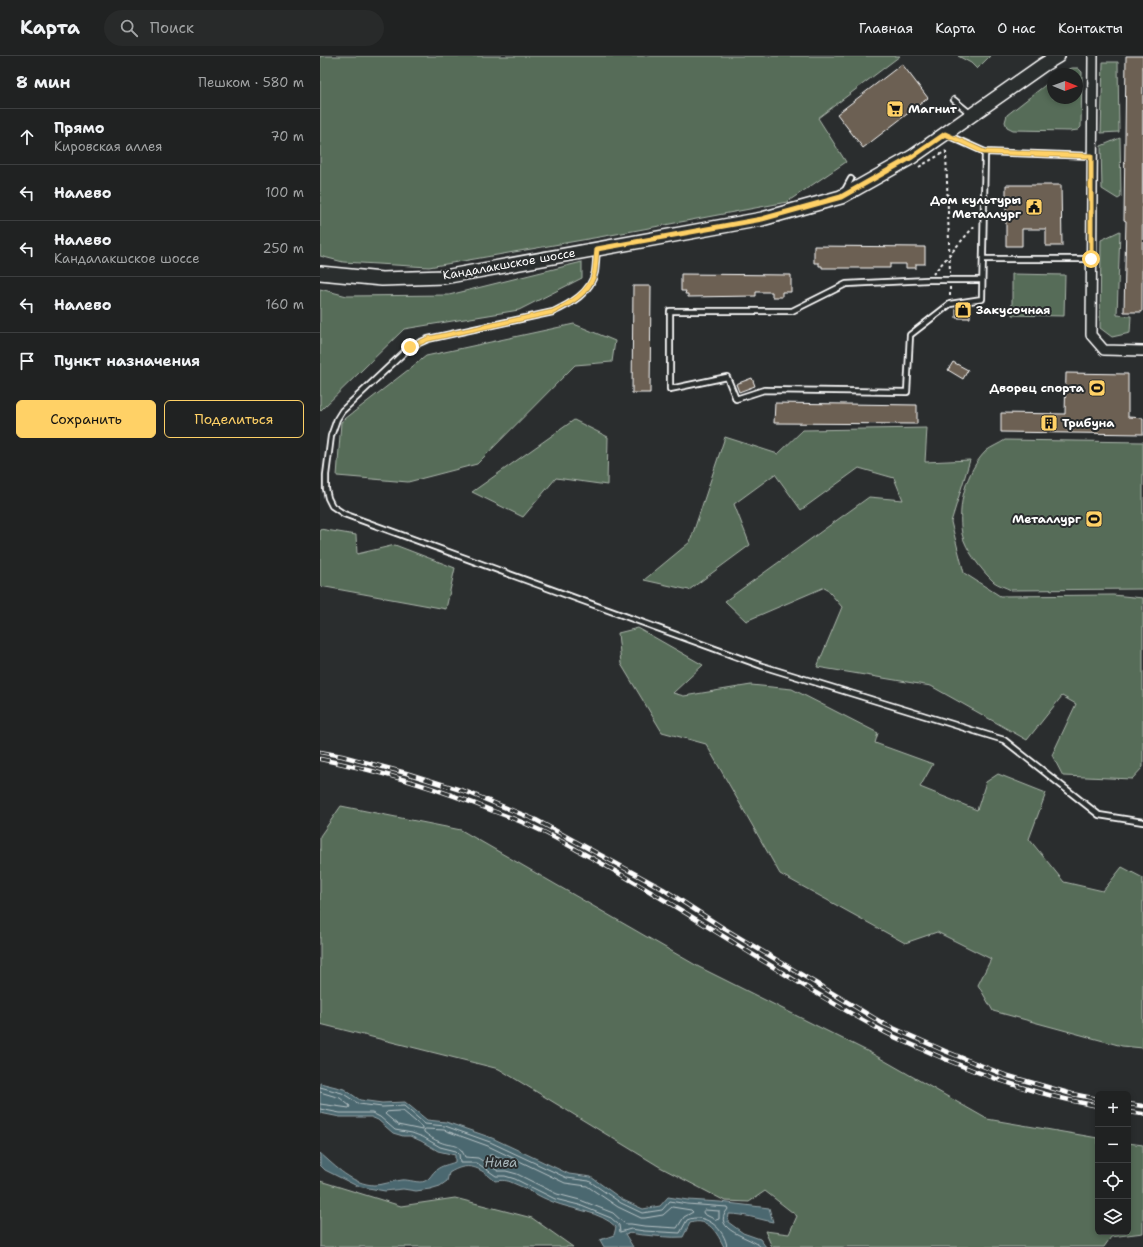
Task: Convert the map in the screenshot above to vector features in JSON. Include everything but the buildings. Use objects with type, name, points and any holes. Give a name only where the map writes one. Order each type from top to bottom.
[{"type":"main road","name":"Кандалакшское шоссе","points":[[320,273],[382,279],[444,277],[762,219],[841,197],[912,157],[972,115],[1044,60],[1058,56]]},
{"type":"street","points":[[1093,56],[1091,156],[1091,335],[1104,350],[1143,351]]},
{"type":"lane","points":[[954,100],[972,115]]},
{"type":"lane","points":[[945,134],[984,152],[1091,156]]},
{"type":"lane","points":[[982,280],[928,280],[846,284],[792,311],[670,311],[670,389],[727,377],[736,399],[764,390],[907,392],[910,335],[950,304],[982,299],[984,152]]},
{"type":"lane","points":[[841,197],[851,179]]},
{"type":"lane","points":[[597,249],[594,273],[590,285],[569,304],[553,312],[428,339],[416,344],[410,347],[342,411],[337,419],[331,436],[326,475],[326,489],[332,506],[344,514],[762,666],[1004,740],[1099,815],[1143,822]]},
{"type":"lane","points":[[983,259],[1091,259]]},
{"type":"path","points":[[945,134],[950,304]]},
{"type":"path","points":[[928,280],[949,254],[984,216]]},
{"type":"green space","points":[[320,56],[900,56],[818,118],[846,162],[787,202],[429,267],[343,262],[320,256]]},
{"type":"green space","points":[[958,56],[990,56],[977,69],[971,63]]},
{"type":"green space","points":[[1103,62],[1118,62],[1119,132],[1101,133]]},
{"type":"green space","points":[[1047,84],[1047,104],[1081,104],[1081,127],[1078,130],[1013,130],[1007,127],[1005,122],[1007,115]]},
{"type":"green space","points":[[1120,138],[1121,197],[1118,199],[1102,189],[1101,146]]},
{"type":"green space","points":[[1120,231],[1117,315],[1131,316],[1130,333],[1112,337],[1100,328],[1101,240]]},
{"type":"green space","points":[[582,262],[582,278],[519,310],[404,329],[320,411],[320,289],[347,296],[449,295]]},
{"type":"green space","points":[[1012,274],[1065,275],[1064,316],[1012,315]]},
{"type":"green space","points":[[574,324],[615,341],[612,362],[575,365],[477,464],[408,482],[337,476],[341,422],[426,356]]},
{"type":"green space","points":[[574,420],[608,437],[607,485],[556,478],[523,517],[472,492]]},
{"type":"green space","points":[[927,428],[925,462],[970,460],[951,522],[964,573],[1000,596],[1113,595],[1143,598],[1143,767],[1132,779],[1063,776],[1052,755],[1076,704],[1062,696],[1027,740],[931,686],[817,667],[842,607],[825,587],[746,621],[725,601],[869,497],[903,500],[894,478],[859,468],[801,510],[775,474],[734,504],[750,545],[689,590],[644,580],[690,542],[725,437],[778,454],[803,430]]},
{"type":"green space","points":[[1005,440],[1143,442],[1143,589],[1011,590],[996,583],[989,577],[979,566],[964,540],[961,523],[962,501],[968,479],[979,459],[990,448]]},
{"type":"green space","points":[[320,529],[356,535],[357,554],[395,545],[455,568],[446,609],[320,586]]},
{"type":"green space","points":[[638,628],[703,665],[673,693],[684,696],[751,685],[792,689],[878,733],[875,743],[933,764],[920,787],[977,810],[986,782],[998,774],[1046,793],[1029,839],[1064,882],[1103,891],[1122,867],[1143,878],[1143,1048],[1122,1046],[993,1011],[978,985],[991,959],[937,932],[905,943],[780,874],[706,744],[662,732],[621,664],[618,633]]},
{"type":"green space","points":[[341,806],[461,830],[699,967],[871,1053],[987,1119],[1095,1137],[1095,1235],[1127,1235],[1111,1237],[1104,1247],[772,1247],[765,1231],[789,1234],[797,1216],[765,1191],[749,1202],[725,1201],[660,1167],[499,1069],[320,1024],[320,836]]},
{"type":"green space","points":[[1131,1143],[1143,1145],[1143,1233],[1131,1234]]},
{"type":"green space","points":[[320,1181],[401,1206],[455,1198],[532,1218],[573,1247],[320,1247]]},
{"type":"water","name":"Нива","points":[[320,1083],[344,1089],[360,1100],[382,1103],[405,1102],[427,1120],[446,1122],[492,1138],[569,1174],[591,1177],[623,1200],[643,1209],[660,1206],[668,1197],[769,1208],[773,1222],[729,1214],[728,1222],[743,1233],[760,1239],[766,1247],[724,1247],[712,1228],[702,1222],[697,1222],[690,1223],[683,1237],[628,1233],[625,1234],[633,1247],[604,1247],[600,1240],[614,1235],[616,1227],[602,1217],[548,1200],[511,1182],[504,1180],[495,1181],[484,1172],[473,1167],[462,1167],[456,1169],[449,1173],[447,1181],[440,1186],[430,1189],[416,1191],[403,1189],[385,1191],[357,1186],[325,1170],[320,1165],[320,1153],[351,1178],[359,1182],[374,1185],[401,1180],[423,1182],[428,1179],[438,1168],[455,1162],[455,1155],[438,1151],[410,1136],[403,1136],[393,1133],[378,1120],[371,1117],[340,1117],[320,1113]]},
{"type":"railway","points":[[320,752],[342,756],[406,773],[467,792],[536,820],[663,889],[720,926],[884,1024],[1005,1075],[1072,1094],[1095,1098]]},
{"type":"railway","points":[[320,759],[364,769],[430,788],[528,825],[551,836],[655,894],[804,986],[890,1035],[987,1076],[1053,1096],[1095,1105]]},
{"type":"railway","points":[[1131,1104],[1143,1106]]},
{"type":"railway","points":[[1131,1112],[1143,1114]]},
{"type":"place","name":"Магнит","points":[[895,109]]},
{"type":"place","name":"Дом культуры Металлург","points":[[1034,207]]},
{"type":"place","name":"Закусочная","points":[[963,310]]},
{"type":"place","name":"Дворец спорта","points":[[1097,388]]},
{"type":"place","name":"Трибуна","points":[[1049,423]]},
{"type":"place","name":"Металлург","points":[[1094,519]]},
{"type":"route","points":[[410,347],[428,339],[553,312],[569,304],[581,295],[590,285],[594,273],[597,249],[762,219],[841,197],[912,157],[945,134],[984,152],[1091,156],[1091,259]]}]
